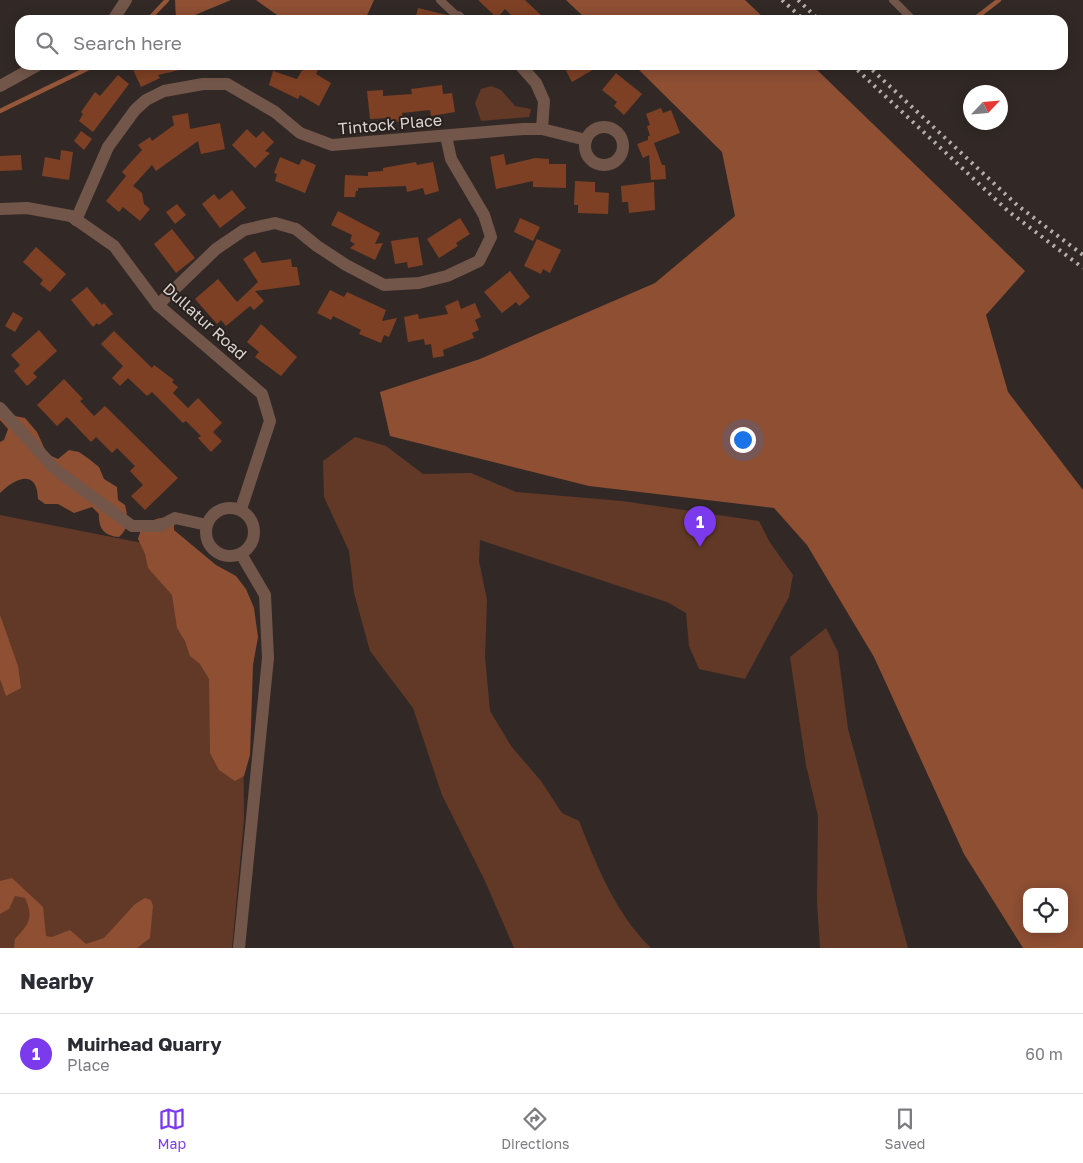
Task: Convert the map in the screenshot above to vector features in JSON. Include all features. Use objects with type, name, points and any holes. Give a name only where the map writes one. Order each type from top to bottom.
[{"type":"street","points":[[116,15],[126,0]]},
{"type":"street","points":[[0,86],[29,70]]},
{"type":"street","points":[[524,70],[536,83],[544,101],[542,129]]},
{"type":"street","name":"Tintock Place","points":[[76,220],[108,147],[135,110],[146,100],[164,91],[203,84],[227,84],[275,112],[300,133],[332,146],[446,136],[468,132],[542,129],[586,140]]},
{"type":"street","points":[[158,305],[216,249],[244,230],[275,222],[296,229],[317,246],[346,265],[384,285],[419,283],[447,276],[479,261],[491,237],[484,215],[451,159],[446,136]]},
{"type":"street","name":"Dullatur Road","points":[[0,210],[28,208],[71,216],[114,246],[158,305],[262,394],[270,421],[240,509]]},
{"type":"street","points":[[0,408],[55,469],[132,526],[160,526],[175,518],[207,525]]},
{"type":"street","points":[[230,507],[240,509],[252,521],[254,527],[253,540],[241,554],[224,555],[216,552],[206,537],[207,525],[213,514],[221,509],[230,507]]},
{"type":"street","points":[[239,948],[268,658],[266,595],[241,554]]},
{"type":"lane","points":[[440,0],[456,15]]},
{"type":"lane","points":[[893,0],[908,15]]},
{"type":"shaded area","points":[[175,0],[231,0],[195,15],[176,15]]},
{"type":"shaded area","points":[[256,0],[374,0],[367,15],[277,15]]},
{"type":"shaded area","points":[[566,0],[745,0],[761,15],[582,15]]},
{"type":"shaded area","points":[[639,70],[817,70],[1025,271],[986,315],[1008,392],[1083,490],[1083,948],[1023,948],[964,854],[874,657],[807,545],[774,508],[589,486],[390,436],[380,392],[480,359],[655,283],[735,216],[722,152]]},
{"type":"shaded area","points":[[491,86],[501,90],[515,106],[531,109],[529,117],[481,121],[475,103],[481,89]]},
{"type":"shaded area","points":[[0,413],[25,418],[37,432],[47,454],[58,459],[69,450],[79,452],[99,467],[104,479],[117,487],[118,500],[125,505],[127,522],[125,530],[119,537],[103,531],[99,514],[92,507],[74,513],[58,504],[45,504],[38,499],[37,489],[34,483],[29,480],[18,480],[0,493],[0,442],[4,440],[8,429],[0,420]]},
{"type":"shaded area","points":[[355,437],[386,446],[423,474],[471,473],[516,492],[622,501],[759,521],[769,541],[793,575],[789,597],[745,679],[699,669],[689,646],[686,613],[667,602],[480,540],[479,561],[487,600],[485,657],[490,711],[511,746],[541,781],[562,813],[579,821],[600,872],[617,904],[627,920],[651,948],[514,948],[485,881],[442,795],[413,708],[370,651],[354,593],[349,551],[324,497],[323,461]]},
{"type":"shaded area","points":[[0,515],[183,551],[242,614],[244,819],[232,948],[0,948]]},
{"type":"shaded area","points":[[170,517],[174,523],[174,530],[216,565],[236,576],[246,589],[254,608],[258,637],[253,665],[250,755],[244,776],[235,781],[219,770],[210,753],[209,679],[200,664],[190,656],[185,641],[177,628],[172,595],[148,568],[145,554],[138,539],[142,529],[149,522]]},
{"type":"shaded area","points":[[0,615],[18,666],[21,688],[6,696],[0,679]]},
{"type":"shaded area","points":[[826,628],[838,652],[848,729],[908,948],[820,948],[817,902],[818,816],[806,765],[790,657]]},
{"type":"shaded area","points":[[12,878],[43,907],[46,936],[52,937],[70,930],[86,944],[104,938],[135,904],[145,898],[151,900],[153,906],[150,938],[137,948],[14,948],[15,939],[27,925],[29,911],[25,898],[15,896],[9,909],[0,914],[0,881]]},
{"type":"building","points":[[478,0],[525,0],[541,15],[511,15],[505,9],[500,15],[494,15]]},
{"type":"building","points":[[418,8],[447,15],[416,15]]},
{"type":"building","points":[[133,70],[180,70],[158,75],[160,78],[141,87]]},
{"type":"building","points":[[302,70],[318,70],[316,74],[331,83],[319,106],[300,95],[298,99],[269,85],[273,71],[297,79]]},
{"type":"building","points":[[566,70],[592,70],[572,82]]},
{"type":"building","points":[[616,73],[642,94],[624,115],[614,106],[617,102],[602,90]]},
{"type":"building","points":[[118,75],[129,84],[93,132],[79,121],[83,114],[81,112],[95,92],[100,96]]},
{"type":"building","points":[[442,85],[443,94],[452,93],[455,112],[431,116],[430,110],[402,113],[403,121],[388,123],[388,118],[370,119],[367,91],[383,90],[383,96],[412,94],[411,89]]},
{"type":"building","points":[[661,108],[663,113],[671,110],[680,133],[654,143],[662,165],[665,165],[666,179],[651,180],[649,155],[643,158],[637,144],[648,140],[648,136],[650,136],[647,126],[650,125],[646,114]]},
{"type":"building","points":[[188,113],[190,129],[220,123],[225,149],[201,154],[198,141],[156,171],[152,165],[133,186],[142,193],[144,204],[150,209],[140,221],[123,207],[119,212],[106,201],[126,176],[122,172],[142,150],[138,145],[150,137],[152,141],[174,125],[172,116]]},
{"type":"building","points":[[247,129],[256,138],[263,131],[274,142],[265,151],[270,153],[255,168],[232,145]]},
{"type":"building","points":[[81,131],[92,139],[84,150],[74,141]]},
{"type":"building","points":[[61,150],[73,152],[69,180],[42,176],[45,157],[60,160]]},
{"type":"building","points":[[504,154],[506,165],[535,158],[549,159],[549,164],[566,164],[566,188],[533,187],[533,181],[496,189],[490,157]]},
{"type":"building","points":[[21,155],[22,170],[0,171],[0,156]]},
{"type":"building","points":[[280,157],[299,165],[302,159],[316,165],[305,193],[275,181],[277,174],[274,173]]},
{"type":"building","points":[[416,162],[417,165],[433,162],[439,191],[425,195],[423,188],[407,192],[406,186],[358,188],[355,197],[344,197],[345,175],[368,176],[368,172],[383,171],[383,168]]},
{"type":"building","points":[[575,181],[595,182],[595,192],[609,193],[608,214],[578,213],[578,205],[574,205]]},
{"type":"building","points":[[654,182],[655,210],[629,213],[628,202],[622,202],[621,186]]},
{"type":"building","points":[[232,190],[246,208],[220,228],[202,204],[214,194],[219,200]]},
{"type":"building","points":[[177,204],[186,215],[175,224],[166,212]]},
{"type":"building","points":[[338,211],[380,233],[375,244],[383,243],[375,260],[350,248],[355,244],[350,241],[352,235],[331,225]]},
{"type":"building","points":[[460,218],[470,234],[456,243],[458,246],[439,258],[427,239]]},
{"type":"building","points":[[520,218],[540,227],[533,241],[514,232]]},
{"type":"building","points":[[172,229],[195,258],[176,273],[154,244]]},
{"type":"building","points":[[418,237],[423,265],[408,268],[407,262],[395,264],[391,241]]},
{"type":"building","points":[[537,239],[561,250],[550,273],[543,269],[541,274],[524,266]]},
{"type":"building","points":[[36,247],[66,274],[50,292],[40,284],[43,280],[23,262]]},
{"type":"building","points":[[255,251],[262,263],[291,259],[292,267],[297,267],[300,285],[255,291],[264,301],[254,310],[250,306],[226,326],[221,320],[217,324],[195,299],[218,279],[237,302],[258,282],[243,259]]},
{"type":"building","points":[[510,271],[530,297],[519,306],[516,302],[502,313],[484,292]]},
{"type":"building","points":[[87,287],[102,305],[104,303],[113,314],[99,325],[97,323],[93,327],[71,300]]},
{"type":"building","points":[[330,290],[344,297],[347,292],[386,310],[382,321],[397,318],[389,337],[384,335],[381,343],[359,334],[361,330],[333,316],[331,320],[317,313]]},
{"type":"building","points":[[458,300],[461,309],[475,303],[481,317],[475,320],[479,330],[472,333],[474,338],[443,350],[444,356],[433,358],[431,344],[425,345],[424,339],[408,342],[404,317],[418,314],[419,319],[448,314],[445,306]]},
{"type":"building","points":[[13,312],[23,318],[15,332],[5,326]]},
{"type":"building","points":[[261,324],[297,357],[281,376],[255,357],[259,352],[247,342]]},
{"type":"building","points":[[39,330],[57,351],[33,373],[37,377],[27,386],[14,371],[20,365],[11,355]]},
{"type":"building","points":[[114,331],[152,368],[154,365],[174,380],[172,382],[178,387],[173,393],[188,408],[198,398],[222,423],[213,432],[222,441],[211,452],[198,438],[201,436],[186,421],[183,423],[152,392],[147,396],[128,378],[120,386],[112,378],[123,366],[101,344]]},
{"type":"building","points":[[64,379],[83,399],[80,401],[94,416],[105,406],[178,478],[145,510],[131,496],[143,485],[130,471],[135,466],[117,448],[112,453],[96,437],[91,442],[67,417],[57,426],[37,405]]},
{"type":"waterway","points":[[153,15],[167,0]]},
{"type":"waterway","points":[[980,15],[999,0]]},
{"type":"waterway","points":[[0,111],[85,70]]},
{"type":"railway","points":[[782,0],[798,15]]},
{"type":"railway","points":[[798,0],[814,15]]},
{"type":"railway","points":[[857,70],[1008,211],[1083,268]]},
{"type":"railway","points":[[872,70],[1017,205],[1083,255]]},
{"type":"place","name":"Muirhead Quarry","points":[[700,547]]}]
